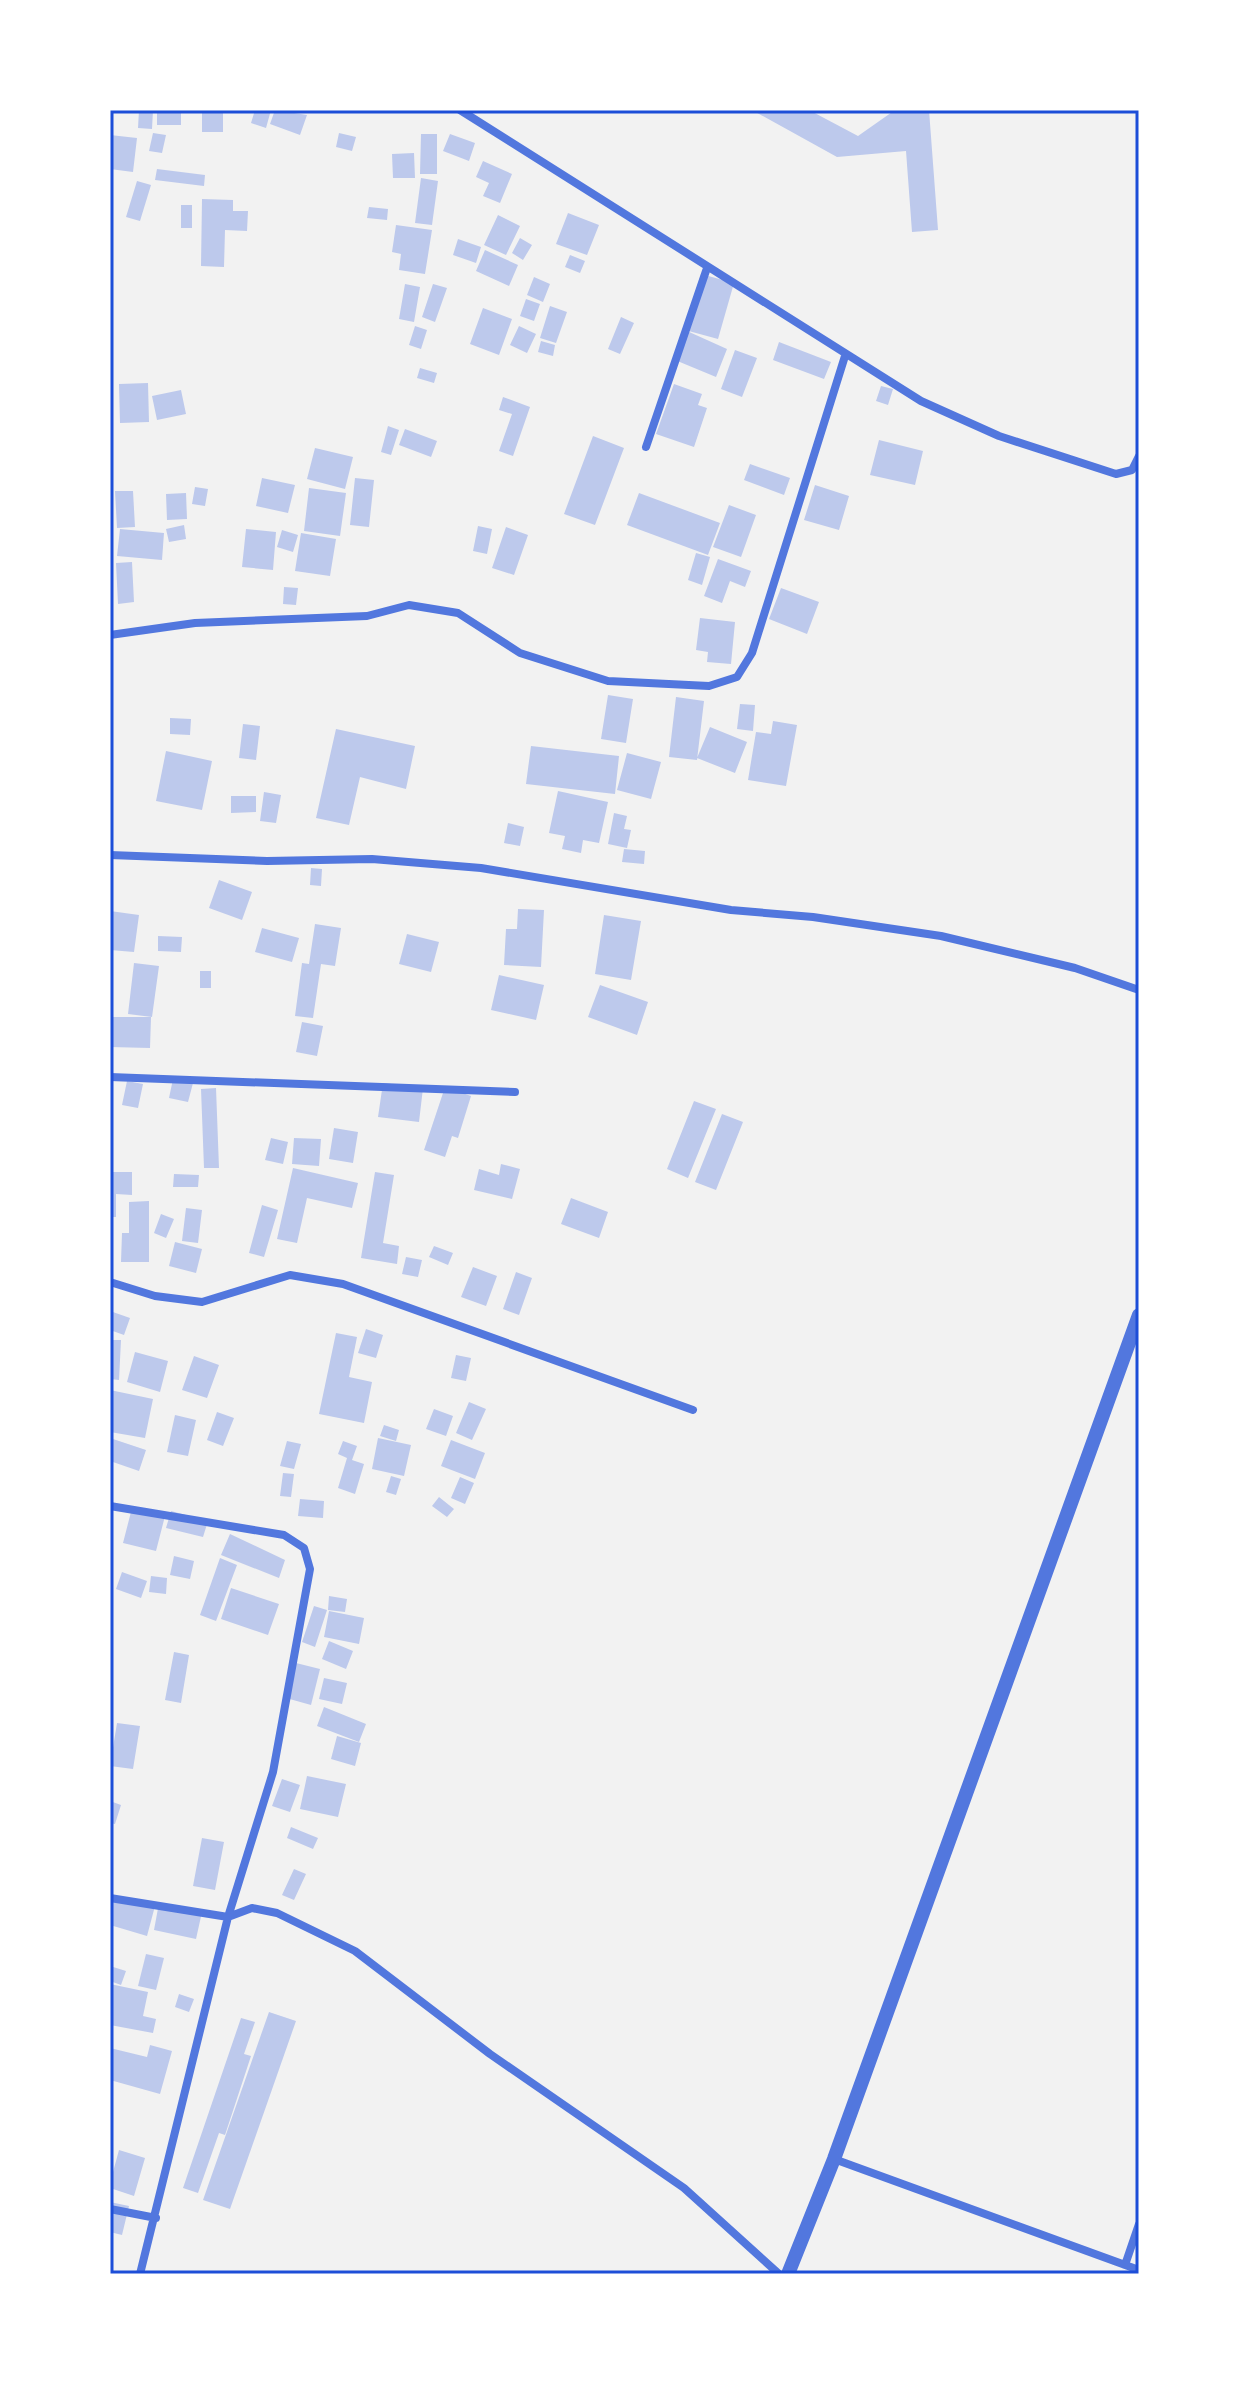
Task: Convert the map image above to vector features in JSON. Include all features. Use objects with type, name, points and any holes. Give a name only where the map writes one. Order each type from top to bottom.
[{"type":"street","points":[[460,110],[845,356],[921,401],[999,436],[1116,474],[1132,470],[1139,456]]},
{"type":"street","points":[[646,447],[707,268]]},
{"type":"street","points":[[110,635],[195,623],[367,616],[409,605],[458,613],[520,653],[608,681],[709,686],[737,677],[752,653],[845,356]]},
{"type":"street","points":[[110,855],[267,861],[372,859],[481,868],[731,910],[813,917],[941,936],[1075,968],[1139,990]]},
{"type":"street","points":[[110,1077],[515,1092]]},
{"type":"street","points":[[110,1282],[155,1296],[202,1302],[290,1275],[343,1284],[693,1410]]},
{"type":"street","points":[[788,2274],[834,2159],[1139,1315]]},
{"type":"street","points":[[110,1506],[284,1535],[304,1548],[310,1569],[273,1772],[228,1917],[140,2274]]},
{"type":"street","points":[[110,1898],[228,1917],[252,1908],[277,1913],[355,1951],[490,2054],[684,2188],[779,2274]]},
{"type":"street","points":[[834,2159],[1139,2270]]},
{"type":"street","points":[[110,2209],[156,2218]]},
{"type":"street","points":[[1125,2265],[1139,2224]]},
{"type":"building","points":[[139,110],[153,110],[152,129],[138,128]]},
{"type":"building","points":[[157,110],[181,110],[181,125],[157,125]]},
{"type":"building","points":[[202,110],[223,110],[223,132],[202,132]]},
{"type":"building","points":[[255,110],[271,110],[266,128],[251,123]]},
{"type":"building","points":[[275,110],[307,115],[300,135],[270,124]]},
{"type":"building","points":[[752,110],[809,110],[858,136],[895,110],[929,110],[938,230],[912,232],[906,151],[837,157]]},
{"type":"building","points":[[153,133],[166,135],[162,153],[149,151]]},
{"type":"building","points":[[339,133],[356,137],[352,151],[336,147]]},
{"type":"building","points":[[421,134],[437,134],[437,174],[420,174]]},
{"type":"building","points":[[450,134],[475,143],[469,161],[443,151]]},
{"type":"building","points":[[110,135],[137,138],[133,172],[110,169]]},
{"type":"building","points":[[414,153],[415,178],[393,178],[392,154]]},
{"type":"building","points":[[483,161],[512,174],[500,203],[483,196],[489,183],[476,177]]},
{"type":"building","points":[[157,169],[205,175],[204,186],[155,180]]},
{"type":"building","points":[[421,178],[438,181],[432,225],[415,223]]},
{"type":"building","points":[[137,181],[151,185],[140,221],[126,217]]},
{"type":"building","points":[[202,199],[233,200],[233,211],[248,211],[247,231],[225,230],[224,267],[201,266]]},
{"type":"building","points":[[181,205],[192,205],[192,228],[181,228]]},
{"type":"building","points":[[369,207],[388,209],[387,220],[367,218]]},
{"type":"building","points":[[568,213],[599,225],[587,255],[556,244]]},
{"type":"building","points":[[498,215],[520,226],[506,255],[484,245]]},
{"type":"building","points":[[396,225],[432,230],[425,274],[399,270],[401,254],[392,252]]},
{"type":"building","points":[[520,238],[532,245],[523,260],[512,253]]},
{"type":"building","points":[[458,239],[481,247],[476,263],[453,255]]},
{"type":"building","points":[[485,250],[518,265],[509,286],[476,271]]},
{"type":"building","points":[[570,255],[585,261],[580,273],[565,267]]},
{"type":"building","points":[[701,274],[734,283],[718,339],[685,330]]},
{"type":"building","points":[[534,277],[550,284],[543,302],[527,295]]},
{"type":"building","points":[[405,284],[420,287],[414,322],[399,319]]},
{"type":"building","points":[[433,284],[447,288],[435,322],[422,317]]},
{"type":"building","points":[[526,299],[540,304],[534,321],[520,316]]},
{"type":"building","points":[[550,306],[567,312],[556,343],[540,338]]},
{"type":"building","points":[[483,308],[512,319],[499,355],[470,344]]},
{"type":"building","points":[[621,317],[634,323],[620,354],[608,349]]},
{"type":"building","points":[[415,326],[427,330],[421,349],[409,345]]},
{"type":"building","points":[[519,326],[536,334],[527,353],[510,345]]},
{"type":"building","points":[[687,331],[727,349],[716,377],[675,360]]},
{"type":"building","points":[[541,341],[555,345],[553,356],[538,352]]},
{"type":"building","points":[[779,342],[831,362],[824,379],[773,360]]},
{"type":"building","points":[[735,350],[757,358],[742,397],[721,389]]},
{"type":"building","points":[[420,368],[437,373],[434,383],[417,378]]},
{"type":"building","points":[[148,383],[149,422],[120,423],[119,384]]},
{"type":"building","points":[[674,384],[702,394],[698,405],[707,408],[694,447],[656,434]]},
{"type":"building","points":[[881,386],[893,389],[888,405],[876,401]]},
{"type":"building","points":[[181,390],[186,414],[157,420],[152,396]]},
{"type":"building","points":[[503,397],[530,407],[513,456],[499,451],[512,414],[499,410]]},
{"type":"building","points":[[388,426],[399,430],[391,455],[381,452]]},
{"type":"building","points":[[405,429],[437,441],[431,457],[399,445]]},
{"type":"building","points":[[593,436],[624,448],[595,525],[564,514]]},
{"type":"building","points":[[879,440],[923,451],[915,485],[870,475]]},
{"type":"building","points":[[315,448],[353,457],[345,489],[307,479]]},
{"type":"building","points":[[750,464],[790,478],[784,495],[744,480]]},
{"type":"building","points":[[262,478],[295,485],[288,513],[256,506]]},
{"type":"building","points":[[355,478],[374,480],[369,527],[350,525]]},
{"type":"building","points":[[815,485],[849,496],[839,530],[804,520]]},
{"type":"building","points":[[195,487],[208,489],[205,506],[192,504]]},
{"type":"building","points":[[309,488],[346,493],[340,536],[304,531]]},
{"type":"building","points":[[115,491],[133,491],[135,527],[117,528]]},
{"type":"building","points":[[186,493],[187,519],[167,520],[166,494]]},
{"type":"building","points":[[639,493],[720,523],[708,555],[627,525]]},
{"type":"building","points":[[729,505],[756,515],[741,557],[713,547]]},
{"type":"building","points":[[184,525],[186,539],[169,542],[166,529]]},
{"type":"building","points":[[478,526],[492,529],[487,554],[473,551]]},
{"type":"building","points":[[506,527],[528,535],[514,575],[492,568]]},
{"type":"building","points":[[120,529],[164,533],[162,560],[117,556]]},
{"type":"building","points":[[246,529],[276,532],[273,570],[242,567]]},
{"type":"building","points":[[282,530],[298,535],[293,552],[277,547]]},
{"type":"building","points":[[301,533],[336,539],[330,576],[295,571]]},
{"type":"building","points":[[696,553],[710,557],[702,585],[688,580]]},
{"type":"building","points":[[718,559],[751,571],[745,587],[730,581],[722,603],[704,596]]},
{"type":"building","points":[[132,562],[134,602],[118,604],[116,563]]},
{"type":"building","points":[[284,587],[298,588],[296,605],[283,604]]},
{"type":"building","points":[[781,588],[819,602],[807,634],[769,619]]},
{"type":"building","points":[[700,618],[735,622],[731,664],[707,662],[708,652],[696,650]]},
{"type":"building","points":[[608,695],[633,699],[626,743],[601,739]]},
{"type":"building","points":[[676,697],[704,701],[697,760],[669,757]]},
{"type":"building","points":[[740,704],[755,705],[753,731],[737,729]]},
{"type":"building","points":[[170,718],[191,719],[190,735],[170,734]]},
{"type":"building","points":[[773,721],[797,725],[786,786],[748,780],[756,732],[771,734]]},
{"type":"building","points":[[243,724],[260,726],[256,760],[239,758]]},
{"type":"building","points":[[710,727],[747,742],[735,773],[697,758]]},
{"type":"building","points":[[336,729],[415,746],[406,789],[360,777],[349,825],[316,818]]},
{"type":"building","points":[[531,746],[619,756],[615,794],[526,784]]},
{"type":"building","points":[[166,751],[212,761],[202,810],[156,801]]},
{"type":"building","points":[[627,753],[661,762],[651,799],[617,790]]},
{"type":"building","points":[[558,791],[608,802],[599,843],[583,840],[581,853],[562,849],[565,836],[549,833]]},
{"type":"building","points":[[264,792],[281,795],[276,823],[260,821]]},
{"type":"building","points":[[231,796],[256,796],[256,812],[231,813]]},
{"type":"building","points":[[614,813],[627,816],[624,829],[631,830],[627,848],[608,844]]},
{"type":"building","points":[[508,823],[524,827],[520,846],[504,843]]},
{"type":"building","points":[[624,849],[645,851],[644,864],[622,862]]},
{"type":"building","points":[[311,868],[322,869],[321,886],[310,885]]},
{"type":"building","points":[[219,880],[252,892],[242,920],[209,908]]},
{"type":"building","points":[[518,909],[544,910],[541,967],[504,965],[506,929],[517,929]]},
{"type":"building","points":[[110,911],[139,915],[134,952],[110,950]]},
{"type":"building","points":[[604,915],[641,921],[631,980],[595,974]]},
{"type":"building","points":[[315,924],[341,928],[335,966],[321,964],[313,1018],[295,1016],[302,963],[309,964]]},
{"type":"building","points":[[262,928],[299,938],[292,962],[255,952]]},
{"type":"building","points":[[407,934],[439,942],[431,972],[399,964]]},
{"type":"building","points":[[158,936],[182,937],[181,952],[158,951]]},
{"type":"building","points":[[134,963],[159,966],[152,1017],[128,1014]]},
{"type":"building","points":[[200,971],[211,971],[211,988],[200,988]]},
{"type":"building","points":[[499,975],[544,985],[536,1020],[491,1010]]},
{"type":"building","points":[[600,985],[648,1002],[637,1035],[588,1017]]},
{"type":"building","points":[[110,1017],[151,1017],[150,1048],[110,1047]]},
{"type":"building","points":[[302,1022],[323,1026],[317,1056],[296,1052]]},
{"type":"building","points":[[173,1079],[193,1083],[188,1102],[169,1098]]},
{"type":"building","points":[[127,1081],[143,1084],[138,1108],[122,1105]]},
{"type":"building","points":[[383,1083],[423,1088],[419,1122],[378,1117]]},
{"type":"building","points":[[445,1087],[471,1096],[458,1138],[452,1136],[445,1157],[424,1150]]},
{"type":"building","points":[[216,1088],[219,1168],[204,1168],[201,1089]]},
{"type":"building","points":[[694,1101],[716,1109],[688,1178],[667,1169]]},
{"type":"building","points":[[722,1114],[743,1122],[716,1190],[695,1182]]},
{"type":"building","points":[[334,1128],[358,1132],[353,1163],[329,1159]]},
{"type":"building","points":[[271,1138],[288,1142],[283,1164],[265,1160]]},
{"type":"building","points":[[294,1138],[321,1139],[319,1166],[292,1164]]},
{"type":"building","points":[[501,1164],[520,1169],[512,1199],[474,1190],[479,1169],[499,1175]]},
{"type":"building","points":[[293,1168],[358,1183],[352,1208],[307,1198],[297,1243],[277,1239]]},
{"type":"building","points":[[110,1172],[132,1172],[132,1195],[116,1194],[116,1217],[110,1217]]},
{"type":"building","points":[[375,1172],[394,1175],[383,1243],[399,1246],[397,1264],[361,1258]]},
{"type":"building","points":[[174,1174],[199,1175],[198,1187],[173,1187]]},
{"type":"building","points":[[571,1198],[608,1212],[599,1238],[561,1224]]},
{"type":"building","points":[[149,1201],[149,1262],[121,1262],[122,1233],[129,1233],[129,1202]]},
{"type":"building","points":[[262,1205],[278,1210],[264,1257],[249,1253]]},
{"type":"building","points":[[186,1208],[202,1210],[198,1243],[182,1241]]},
{"type":"building","points":[[161,1214],[174,1219],[166,1238],[154,1233]]},
{"type":"building","points":[[175,1242],[202,1249],[196,1273],[169,1266]]},
{"type":"building","points":[[434,1246],[453,1253],[448,1265],[429,1257]]},
{"type":"building","points":[[406,1257],[422,1260],[418,1277],[402,1274]]},
{"type":"building","points":[[473,1267],[497,1276],[486,1306],[461,1297]]},
{"type":"building","points":[[516,1272],[532,1278],[519,1315],[503,1309]]},
{"type":"building","points":[[110,1311],[130,1318],[124,1335],[110,1330]]},
{"type":"building","points":[[366,1329],[383,1335],[376,1358],[358,1353]]},
{"type":"building","points":[[336,1333],[357,1337],[349,1377],[372,1382],[364,1423],[319,1414]]},
{"type":"building","points":[[110,1340],[121,1340],[119,1380],[110,1379]]},
{"type":"building","points":[[135,1352],[168,1361],[160,1392],[127,1382]]},
{"type":"building","points":[[456,1355],[471,1358],[466,1381],[451,1378]]},
{"type":"building","points":[[194,1356],[219,1365],[207,1398],[182,1390]]},
{"type":"building","points":[[110,1390],[153,1399],[145,1438],[110,1432]]},
{"type":"building","points":[[469,1402],[486,1409],[472,1440],[456,1433]]},
{"type":"building","points":[[434,1409],[453,1416],[446,1436],[426,1429]]},
{"type":"building","points":[[217,1412],[234,1418],[223,1446],[207,1440]]},
{"type":"building","points":[[175,1415],[196,1420],[188,1456],[167,1452]]},
{"type":"building","points":[[384,1425],[399,1430],[396,1441],[380,1436]]},
{"type":"building","points":[[110,1438],[146,1450],[139,1471],[110,1461]]},
{"type":"building","points":[[378,1438],[411,1445],[404,1476],[372,1469]]},
{"type":"building","points":[[451,1440],[485,1453],[475,1479],[441,1466]]},
{"type":"building","points":[[287,1441],[301,1444],[294,1469],[280,1466]]},
{"type":"building","points":[[343,1441],[357,1446],[352,1460],[364,1464],[355,1494],[338,1488],[347,1458],[338,1454]]},
{"type":"building","points":[[283,1473],[294,1474],[291,1497],[280,1496]]},
{"type":"building","points":[[391,1476],[401,1479],[396,1495],[386,1492]]},
{"type":"building","points":[[460,1477],[474,1483],[465,1504],[451,1498]]},
{"type":"building","points":[[439,1497],[454,1509],[447,1517],[432,1506]]},
{"type":"building","points":[[300,1499],[324,1501],[323,1518],[298,1516]]},
{"type":"building","points":[[132,1508],[165,1516],[156,1551],[123,1543]]},
{"type":"building","points":[[171,1511],[208,1521],[203,1537],[166,1528]]},
{"type":"building","points":[[230,1534],[285,1560],[279,1578],[221,1555]]},
{"type":"building","points":[[174,1556],[194,1561],[190,1579],[170,1575]]},
{"type":"building","points":[[220,1558],[237,1565],[216,1621],[200,1615]]},
{"type":"building","points":[[122,1572],[147,1581],[141,1598],[116,1589]]},
{"type":"building","points":[[151,1576],[167,1578],[166,1594],[149,1592]]},
{"type":"building","points":[[231,1588],[279,1604],[268,1635],[221,1619]]},
{"type":"building","points":[[329,1596],[347,1599],[345,1612],[328,1610]]},
{"type":"building","points":[[314,1606],[327,1610],[315,1647],[302,1642]]},
{"type":"building","points":[[329,1611],[364,1618],[359,1644],[324,1637]]},
{"type":"building","points":[[329,1641],[353,1651],[346,1669],[322,1659]]},
{"type":"building","points":[[174,1652],[189,1655],[181,1703],[165,1700]]},
{"type":"building","points":[[296,1663],[320,1669],[311,1705],[286,1698]]},
{"type":"building","points":[[324,1678],[347,1683],[342,1704],[319,1699]]},
{"type":"building","points":[[324,1707],[366,1724],[359,1742],[317,1726]]},
{"type":"building","points":[[117,1723],[140,1726],[133,1769],[110,1766]]},
{"type":"building","points":[[337,1736],[361,1743],[355,1766],[331,1759]]},
{"type":"building","points":[[307,1776],[346,1784],[338,1817],[300,1809]]},
{"type":"building","points":[[282,1779],[300,1785],[290,1812],[272,1806]]},
{"type":"building","points":[[110,1801],[121,1805],[115,1824],[110,1823]]},
{"type":"building","points":[[291,1827],[318,1838],[313,1849],[287,1838]]},
{"type":"building","points":[[202,1838],[224,1842],[215,1890],[193,1886]]},
{"type":"building","points":[[294,1869],[306,1874],[294,1900],[282,1895]]},
{"type":"building","points":[[110,1894],[155,1906],[147,1936],[110,1925]]},
{"type":"building","points":[[159,1903],[202,1912],[196,1939],[154,1930]]},
{"type":"building","points":[[146,1954],[164,1958],[156,1990],[138,1986]]},
{"type":"building","points":[[110,1966],[126,1971],[121,1985],[110,1981]]},
{"type":"building","points":[[110,1984],[148,1992],[143,2016],[156,2019],[153,2033],[110,2025]]},
{"type":"building","points":[[179,1994],[194,1999],[189,2012],[175,2007]]},
{"type":"building","points":[[269,2012],[296,2021],[230,2209],[203,2200]]},
{"type":"building","points":[[241,2018],[255,2022],[244,2054],[251,2056],[225,2135],[219,2133],[198,2193],[183,2188]]},
{"type":"building","points":[[150,2045],[172,2051],[160,2094],[110,2080],[110,2048],[147,2057]]},
{"type":"building","points":[[119,2150],[145,2158],[134,2196],[110,2188],[110,2172],[113,2172]]},
{"type":"building","points":[[110,2202],[129,2206],[122,2235],[110,2232]]}]
